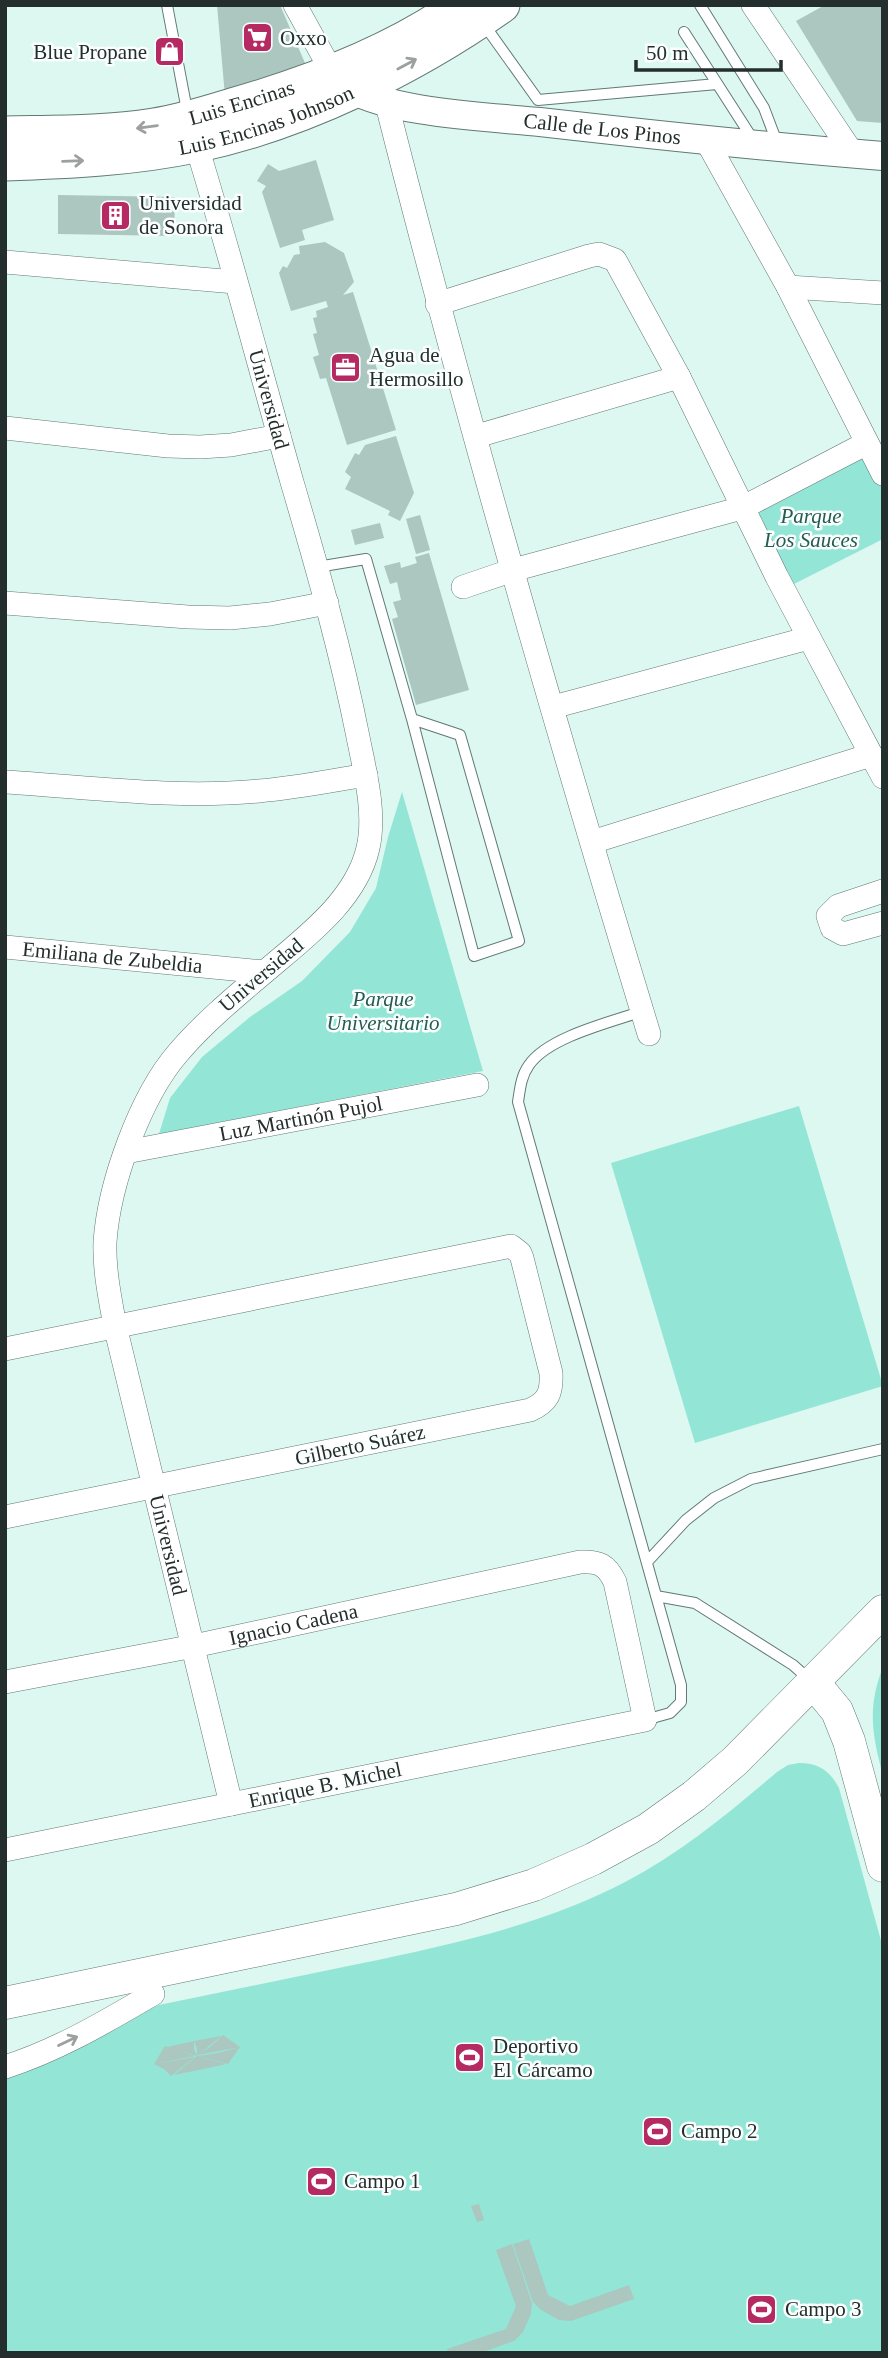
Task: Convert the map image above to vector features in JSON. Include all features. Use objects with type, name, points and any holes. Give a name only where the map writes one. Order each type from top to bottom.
[{"type":"main road","name":"Luis Encinas Johnson","points":[[5,163],[122,157],[193,132],[249,131],[294,115],[343,81],[432,50],[481,10]]},
{"type":"main road","name":"Luis Encinas","points":[[5,134],[121,130],[193,132]]},
{"type":"main road","points":[[5,2025],[473,1921],[588,1880],[647,1849],[687,1823],[755,1765],[883,1611]]},
{"type":"main road","points":[[5,2003],[456,1909],[534,1885],[593,1859],[660,1821],[883,1640]]},
{"type":"main road","points":[[820,1689],[837,1711],[849,1741],[883,1866]]},
{"type":"street","points":[[295,5],[343,81]]},
{"type":"street","points":[[753,5],[853,154]]},
{"type":"street","name":"Calle de Los Pinos","points":[[343,81],[386,101],[433,110],[883,156]]},
{"type":"street","points":[[386,101],[437,304],[649,1034]]},
{"type":"street","name":"Universidad","points":[[193,132],[327,603],[349,690],[366,775],[370,815],[369,846],[361,870],[342,900],[309,934],[219,1010],[176,1055],[149,1096],[125,1152],[105,1241],[107,1282],[115,1326],[231,1804]]},
{"type":"street","points":[[706,140],[788,287],[883,474]]},
{"type":"street","points":[[437,304],[589,256],[600,254],[615,260],[679,377],[742,508],[883,777]]},
{"type":"street","points":[[5,262],[235,282]]},
{"type":"street","points":[[788,287],[883,293]]},
{"type":"street","points":[[477,436],[679,377]]},
{"type":"street","points":[[5,428],[168,446],[200,447],[279,436]]},
{"type":"street","points":[[463,587],[513,570],[742,508],[867,443]]},
{"type":"street","points":[[5,603],[230,618],[270,614],[327,603]]},
{"type":"street","points":[[553,707],[809,638]]},
{"type":"street","points":[[592,842],[871,755]]},
{"type":"street","points":[[5,782],[177,793],[223,793],[259,791],[366,775]]},
{"type":"street","points":[[883,891],[838,906],[828,916],[832,928],[844,934],[883,923]]},
{"type":"street","name":"Emiliana de Zubeldia","points":[[5,947],[264,972]]},
{"type":"street","name":"Luz Martinón Pujol","points":[[125,1152],[477,1085]]},
{"type":"street","name":"Gilberto Suárez","points":[[5,1517],[530,1410],[549,1398],[551,1373],[520,1253],[516,1248],[506,1246],[115,1326]]},
{"type":"street","points":[[5,1349],[115,1326]]},
{"type":"street","name":"Ignacio Cadena","points":[[5,1682],[194,1646],[594,1561],[610,1572],[615,1582],[645,1720]]},
{"type":"street","name":"Enrique B. Michel","points":[[5,1850],[645,1720]]},
{"type":"street","points":[[5,2067],[37,2057],[153,1994]]},
{"type":"lane","points":[[167,5],[193,132]]},
{"type":"lane","points":[[700,5],[764,108],[767,145]]},
{"type":"lane","points":[[481,10],[538,100],[717,84]]},
{"type":"lane","points":[[684,32],[717,84],[767,145]]},
{"type":"lane","points":[[317,568],[366,559],[412,719],[474,956],[519,941],[460,735],[412,719]]},
{"type":"lane","points":[[643,1011],[580,1032],[549,1048],[530,1063],[521,1080],[519,1102],[681,1685],[681,1702],[670,1713],[645,1720]]},
{"type":"lane","points":[[646,1562],[685,1520],[714,1498],[751,1479],[883,1449]]},
{"type":"lane","points":[[656,1596],[695,1604],[793,1665],[820,1689]]},
{"type":"green space","name":"Parque Los Sauces","points":[[868,452],[883,481],[883,539],[792,585],[753,510]]},
{"type":"green space","name":"Parque Universitario","points":[[402,792],[483,1071],[159,1134],[170,1098],[202,1057],[250,1017],[302,981],[350,932],[376,888]]},
{"type":"green space","points":[[799,1106],[883,1386],[695,1443],[611,1163]]},
{"type":"green space","points":[[883,1667],[883,1776],[876,1747],[873,1708]]},
{"type":"green space","name":"Deportivo El Cárcamo","points":[[799,1763],[823,1769],[839,1788],[883,1948],[883,2353],[5,2353],[5,2078],[82,2046],[154,2006],[427,1949],[495,1932],[563,1910],[647,1870],[705,1831],[777,1772],[788,1765]]},
{"type":"building","name":"Oxxo","points":[[217,5],[280,5],[308,70],[225,96]]},
{"type":"building","points":[[825,5],[883,5],[883,123],[857,121],[796,21]]},
{"type":"building","points":[[316,160],[334,220],[302,230],[305,240],[280,248],[262,192],[266,186],[257,181],[268,164],[279,171]]},
{"type":"building","name":"Universidad de Sonora","points":[[58,195],[175,197],[174,236],[58,234]]},
{"type":"building","name":"Agua de Hermosillo","points":[[325,242],[344,253],[354,282],[343,295],[353,292],[396,430],[347,445],[326,378],[320,379],[313,357],[319,355],[313,334],[317,333],[313,318],[317,317],[316,311],[328,307],[326,301],[291,311],[279,273],[283,266],[287,268],[294,255],[300,254],[299,246]]},
{"type":"building","name":"Agua de Hermosillo","points":[[396,436],[414,493],[400,521],[388,515],[390,511],[345,489],[351,477],[345,472],[355,453],[359,455],[365,445]]},
{"type":"building","points":[[420,515],[430,550],[416,554],[406,519]]},
{"type":"building","points":[[380,523],[384,538],[355,545],[351,530]]},
{"type":"building","points":[[429,553],[469,690],[416,705],[392,619],[398,617],[393,602],[401,600],[397,582],[390,584],[384,566],[400,562],[401,568],[417,563],[415,557]]},
{"type":"building","points":[[223,2035],[240,2047],[198,2055],[211,2046]]},
{"type":"building","points":[[221,2036],[197,2056],[194,2041]]},
{"type":"building","points":[[194,2041],[197,2056],[167,2047]]},
{"type":"building","points":[[165,2046],[195,2056],[154,2064]]},
{"type":"building","points":[[240,2047],[228,2064],[198,2056],[218,2053]]},
{"type":"building","points":[[197,2056],[226,2064],[174,2075]]},
{"type":"building","points":[[195,2057],[171,2076],[154,2064]]},
{"type":"building","points":[[479,2204],[484,2220],[477,2222],[471,2206]]},
{"type":"building","points":[[529,2239],[548,2295],[570,2306],[629,2285],[634,2299],[571,2321],[559,2320],[541,2310],[533,2302],[513,2244]]},
{"type":"building","points":[[512,2244],[532,2303],[531,2314],[523,2332],[514,2341],[480,2353],[448,2353],[447,2349],[506,2329],[516,2306],[496,2250]]},
{"type":"place","name":"Oxxo","points":[[257,38]]},
{"type":"place","name":"Blue Propane","points":[[170,52]]},
{"type":"place","name":"Universidad de Sonora","points":[[116,215]]},
{"type":"place","name":"Agua de Hermosillo","points":[[346,367]]},
{"type":"place","name":"Deportivo El Cárcamo","points":[[470,2058]]},
{"type":"place","name":"Campo 2","points":[[658,2131]]},
{"type":"place","name":"Campo 1","points":[[321,2181]]},
{"type":"place","name":"Campo 3","points":[[762,2309]]}]
